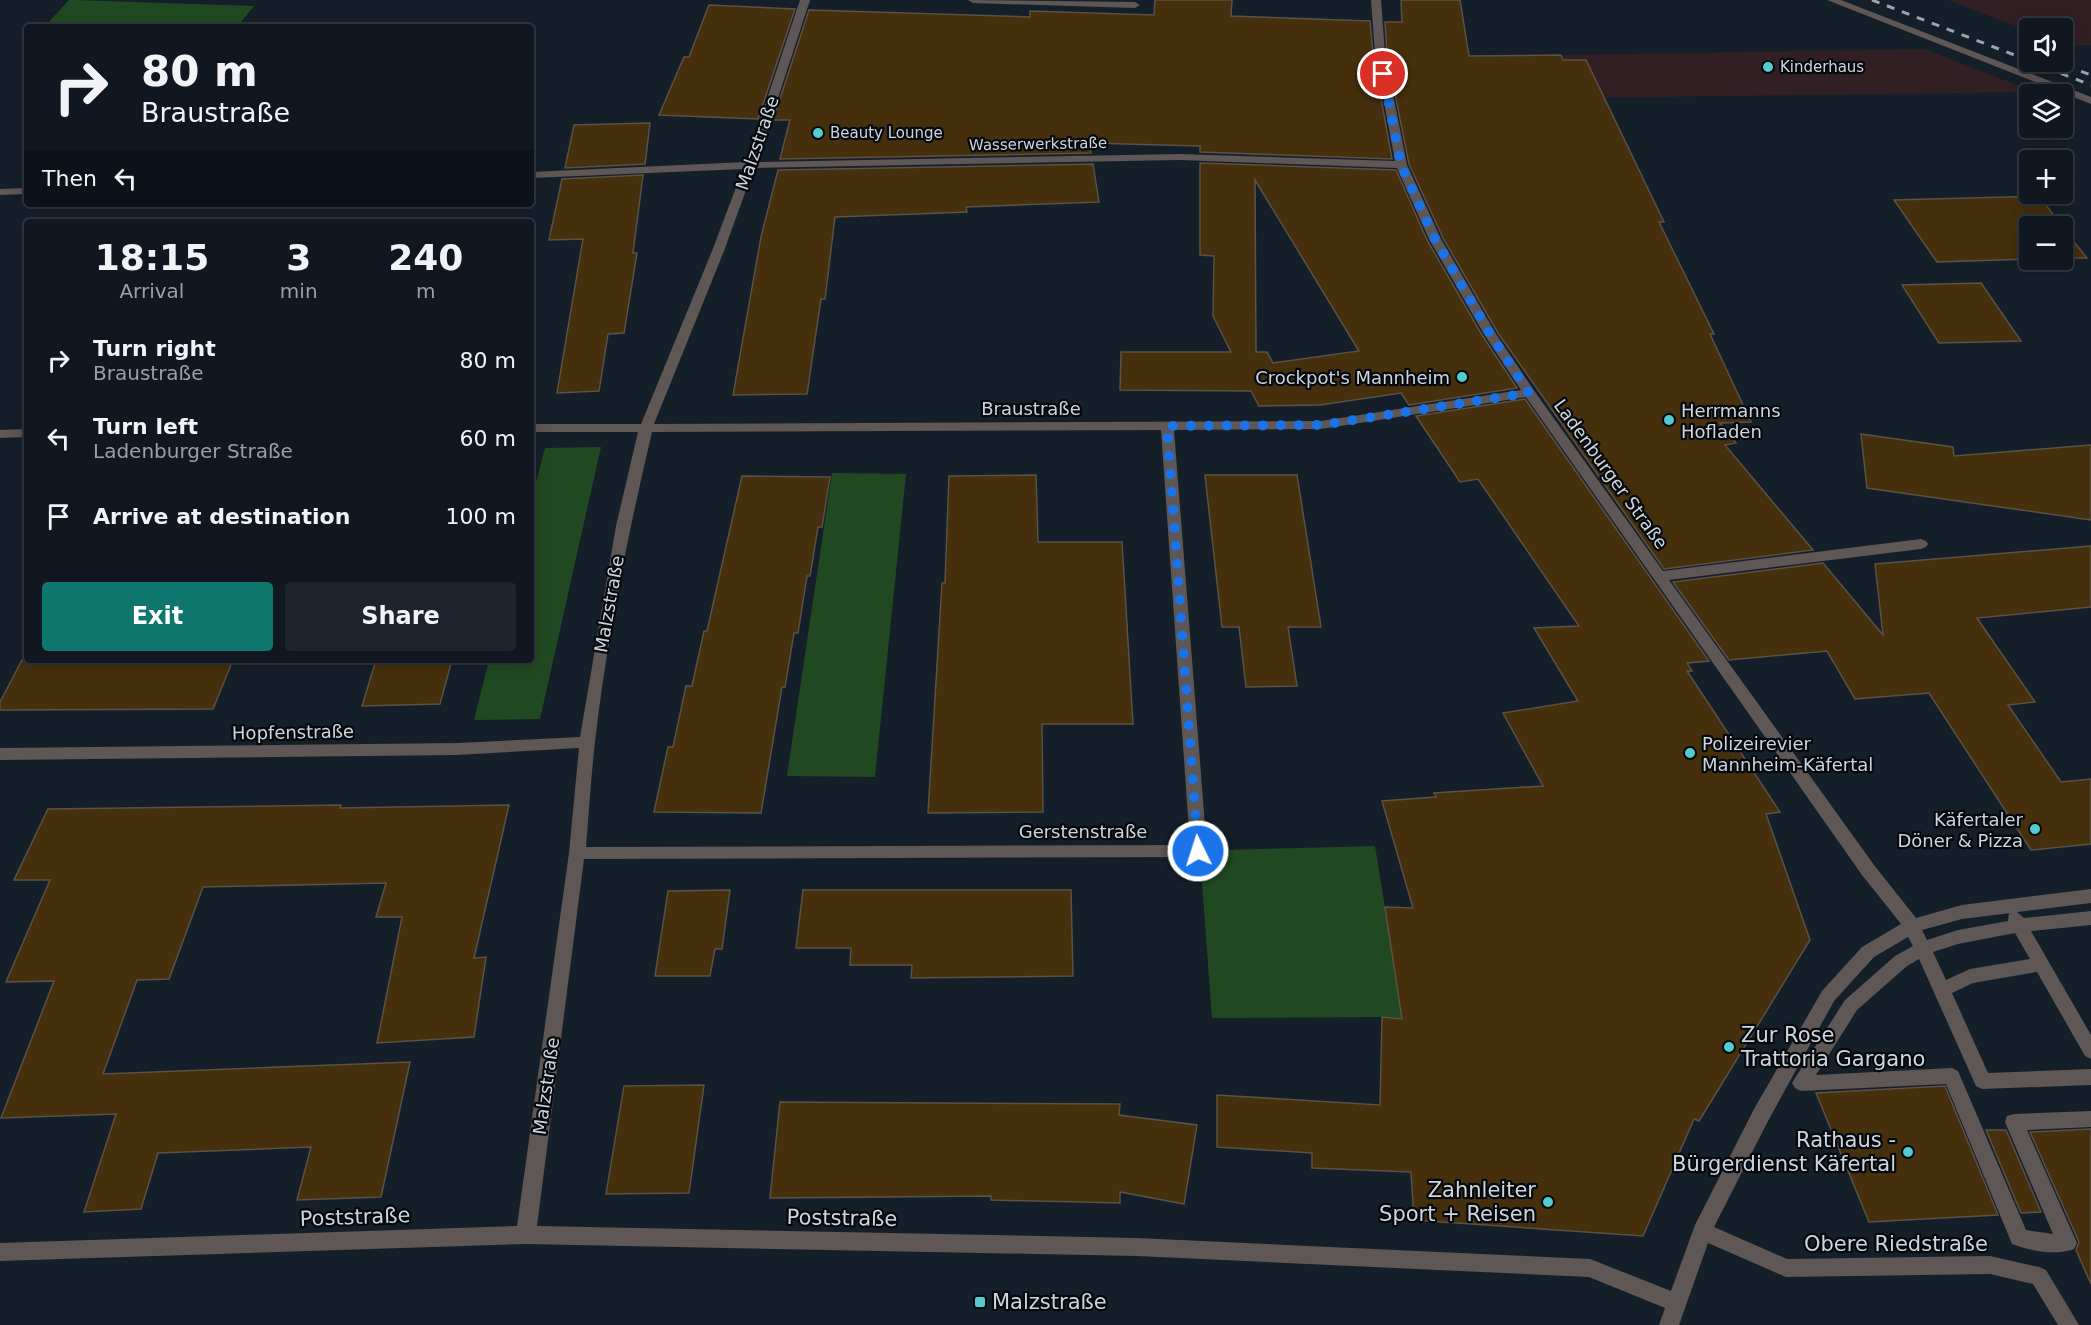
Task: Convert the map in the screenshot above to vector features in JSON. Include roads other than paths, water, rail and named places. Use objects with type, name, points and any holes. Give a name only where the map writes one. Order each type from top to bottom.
[{"type":"street","name":"Malzstraße","points":[[526,1235],[578,853],[587,742],[619,548],[646,427],[718,251],[750,165],[805,0]]},
{"type":"street","points":[[974,0],[1135,5]]},
{"type":"street","name":"Ladenburger Straße","points":[[1376,0],[1380,54],[1401,165],[1435,239],[1490,334],[1529,393],[1868,870],[1912,926],[1982,1082],[2091,1077]]},
{"type":"street","points":[[1832,0],[2091,101]]},
{"type":"street","name":"Wasserwerkstraße","points":[[534,175],[750,165],[1179,157],[1401,165]]},
{"type":"street","points":[[0,192],[24,191]]},
{"type":"street","name":"Braustraße","points":[[534,428],[1321,425],[1529,393]]},
{"type":"street","name":"Gerstenstraße","points":[[578,853],[1198,851],[1167,426]]},
{"type":"street","points":[[0,434],[24,434]]},
{"type":"street","points":[[1659,576],[1921,544]]},
{"type":"street","name":"Hopfenstraße","points":[[0,754],[457,749],[587,742]]},
{"type":"street","points":[[1669,1325],[1702,1232],[1761,1115],[1828,996],[1868,951],[1912,926],[1962,912],[2091,896]]},
{"type":"street","points":[[2008,906],[2091,1051]]},
{"type":"street","points":[[2091,918],[2020,925],[1958,937],[1923,948],[1901,961],[1851,1005],[1802,1083],[1952,1076],[2019,1238],[2040,1242],[2067,1243],[2014,1122],[2091,1119]]},
{"type":"street","points":[[1942,990],[1970,976],[2042,964]]},
{"type":"street","name":"Obere Riedstraße","points":[[1702,1232],[1786,1268],[1990,1265],[2039,1276],[2069,1325]]},
{"type":"street","name":"Poststraße","points":[[0,1252],[526,1235],[1137,1247],[1590,1268],[1676,1303]]},
{"type":"railway","points":[[1872,0],[2019,57]]},
{"type":"railway","points":[[2073,69],[2091,75]]},
{"type":"railway","points":[[2057,72],[2091,85]]},
{"type":"place","name":"Kinderhaus","points":[[1768,67]]},
{"type":"place","name":"Beauty Lounge","points":[[818,133]]},
{"type":"place","name":"Crockpot's Mannheim","points":[[1462,377]]},
{"type":"place","name":"Herrmanns Hofladen","points":[[1669,420]]},
{"type":"place","name":"Polizeirevier Mannheim-Käfertal","points":[[1690,753]]},
{"type":"place","name":"Käfertaler Döner & Pizza","points":[[2035,829]]},
{"type":"place","name":"Zur Rose Trattoria Gargano","points":[[1729,1047]]},
{"type":"place","name":"Rathaus - Bürgerdienst Käfertal","points":[[1908,1152]]},
{"type":"place","name":"Zahnleiter Sport + Reisen","points":[[1548,1202]]},
{"type":"place","name":"Malzstraße","points":[[980,1302]]}]
